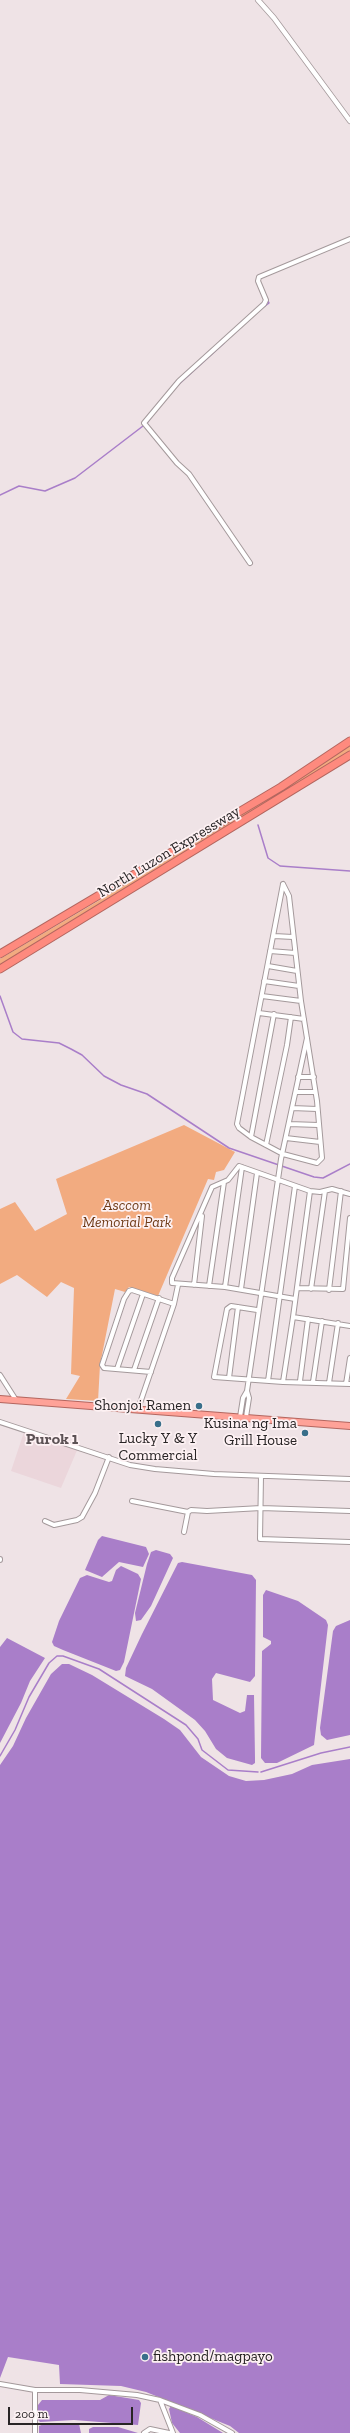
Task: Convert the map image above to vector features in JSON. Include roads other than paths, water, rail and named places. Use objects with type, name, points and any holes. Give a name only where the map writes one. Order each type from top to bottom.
[{"type":"highway","name":"North Luzon Expressway","points":[[0,954],[281,787],[350,741]]},
{"type":"highway","name":"North Luzon Expressway","points":[[0,969],[132,891],[350,755]]},
{"type":"highway","points":[[0,1400],[138,1408],[350,1426]]},
{"type":"street","points":[[258,0],[274,18],[350,121]]},
{"type":"street","points":[[250,563],[189,474],[177,463],[144,423],[179,381],[264,304],[266,300],[258,281],[260,277],[350,239]]},
{"type":"street","points":[[283,884],[289,896],[292,937],[314,1077],[322,1158],[317,1164],[283,1154],[251,1137],[239,1128],[238,1124],[283,884]]},
{"type":"street","points":[[274,936],[292,937]]},
{"type":"street","points":[[270,950],[295,953]]},
{"type":"street","points":[[268,966],[297,971]]},
{"type":"street","points":[[264,981],[299,986]]},
{"type":"street","points":[[262,996],[301,1001]]},
{"type":"street","points":[[259,1013],[304,1019]]},
{"type":"street","points":[[251,1137],[274,1014]]},
{"type":"street","points":[[266,1145],[287,1045],[291,1017]]},
{"type":"street","points":[[243,1417],[249,1398],[247,1391],[248,1380],[257,1310],[281,1159],[308,1036]]},
{"type":"street","points":[[298,1077],[314,1077]]},
{"type":"street","points":[[296,1092],[315,1092]]},
{"type":"street","points":[[292,1108],[317,1109]]},
{"type":"street","points":[[289,1124],[318,1125]]},
{"type":"street","points":[[286,1138],[320,1142]]},
{"type":"street","points":[[295,1300],[240,1289],[178,1285],[172,1283],[172,1278],[212,1187],[230,1178],[236,1167],[242,1167],[310,1191],[325,1191],[332,1189],[350,1194]]},
{"type":"street","points":[[225,1287],[242,1167]]},
{"type":"street","points":[[240,1289],[256,1173]]},
{"type":"street","points":[[209,1286],[224,1182]]},
{"type":"street","points":[[268,1381],[295,1186]]},
{"type":"street","points":[[283,1382],[310,1191]]},
{"type":"street","points":[[311,1289],[325,1191]]},
{"type":"street","points":[[329,1290],[341,1191]]},
{"type":"street","points":[[194,1285],[202,1212]]},
{"type":"street","points":[[297,1288],[329,1290],[344,1289],[350,1218]]},
{"type":"street","points":[[138,1408],[174,1304],[178,1285]]},
{"type":"street","points":[[151,1372],[104,1368],[102,1365],[124,1299],[131,1290],[174,1304]]},
{"type":"street","points":[[117,1369],[143,1294]]},
{"type":"street","points":[[134,1370],[158,1298]]},
{"type":"street","points":[[257,1310],[231,1306],[227,1308],[214,1377],[283,1382],[300,1381],[348,1384],[350,1358]]},
{"type":"street","points":[[228,1378],[238,1307]]},
{"type":"street","points":[[293,1317],[350,1326]]},
{"type":"street","points":[[300,1381],[308,1319]]},
{"type":"street","points":[[313,1382],[322,1321]]},
{"type":"street","points":[[329,1383],[338,1323]]},
{"type":"street","points":[[0,1375],[16,1401]]},
{"type":"street","points":[[0,1422],[130,1465],[155,1469],[261,1476],[350,1479]]},
{"type":"street","points":[[45,1521],[54,1525],[77,1520],[82,1517],[95,1494],[109,1457]]},
{"type":"street","points":[[261,1476],[260,1539],[350,1542]]},
{"type":"street","points":[[132,1501],[188,1512],[191,1510],[207,1512],[261,1508],[350,1511]]},
{"type":"street","points":[[184,1532],[188,1512]]},
{"type":"street","points":[[0,2384],[35,2390],[80,2390],[137,2395],[160,2400],[200,2415],[232,2433]]},
{"type":"street","points":[[35,2390],[35,2433]]},
{"type":"street","points":[[160,2400],[173,2433]]},
{"type":"street","points":[[144,2433],[150,2429],[169,2433]]},
{"type":"waterway","points":[[265,306],[269,303],[267,299]]},
{"type":"waterway","points":[[178,385],[224,343]]},
{"type":"waterway","points":[[147,423],[151,417]]},
{"type":"waterway","points":[[0,495],[19,486],[45,491],[75,478],[143,426]]},
{"type":"waterway","points":[[258,825],[268,858],[280,866],[350,871]]},
{"type":"waterway","points":[[0,996],[13,1032],[22,1039],[59,1043],[71,1049],[82,1055],[104,1076],[121,1085],[147,1094],[229,1148],[314,1177],[323,1178],[350,1164]]},
{"type":"waterway","points":[[0,1756],[15,1730],[29,1697],[49,1663],[57,1656],[63,1656],[99,1669],[186,1725],[198,1739],[202,1750],[228,1770],[258,1772]]},
{"type":"waterway","points":[[261,1772],[321,1753],[350,1747]]},
{"type":"place","name":"Shonjoi Ramen","points":[[199,1406]]},
{"type":"place","name":"Lucky Y & Y Commercial","points":[[158,1424]]},
{"type":"place","name":"Kusina ng Ima Grill House","points":[[305,1433]]},
{"type":"place","name":"fishpond/magpayo","points":[[145,2357]]},
{"type":"district","name":"Purok 1","points":[[52,1439]]},
{"type":"park label","name":"Asccom Memorial Park","points":[[127,1214]]}]
